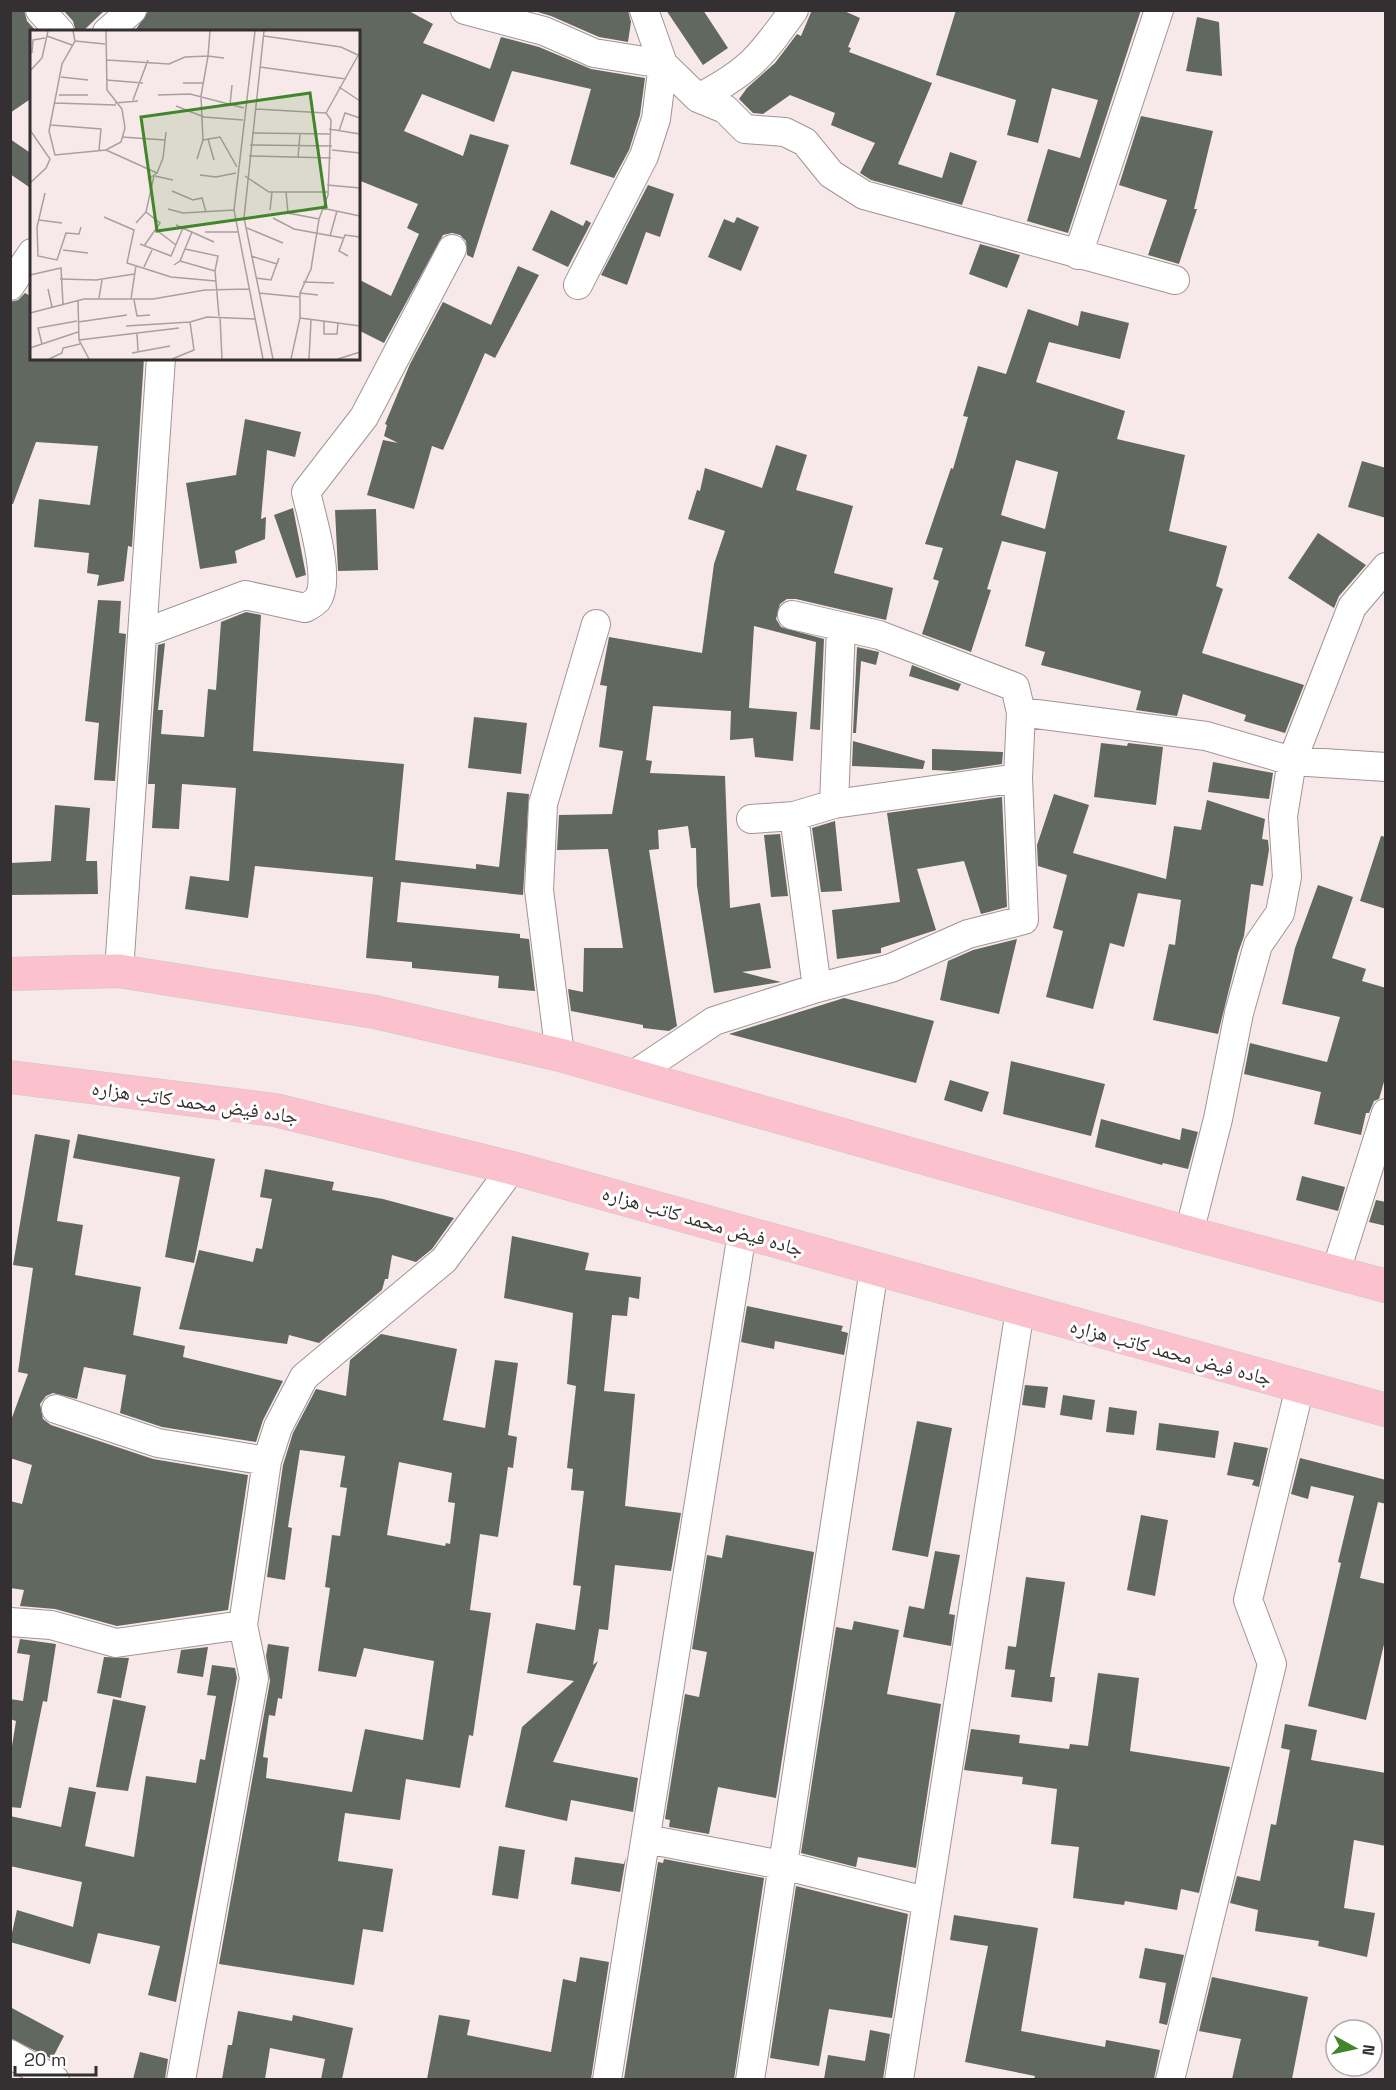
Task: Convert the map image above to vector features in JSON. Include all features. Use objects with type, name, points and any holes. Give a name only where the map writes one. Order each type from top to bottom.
[{"type":"main road","points":[[10,974],[119,971],[375,1012],[560,1055],[1189,1233],[1386,1286]]},
{"type":"main road","name":"جاده فیض محمد کاتب هزاره","points":[[10,1077],[275,1110],[512,1168],[1386,1410]]},
{"type":"street","points":[[40,10],[58,30]]},
{"type":"street","points":[[108,30],[132,10]]},
{"type":"street","points":[[465,10],[544,31],[594,52],[663,64],[699,98],[725,109],[745,129],[785,132],[805,142],[831,174],[864,195],[1175,280]]},
{"type":"street","points":[[578,285],[644,156],[656,119],[663,64],[644,10]]},
{"type":"street","points":[[699,98],[732,80],[762,55],[794,10]]},
{"type":"street","points":[[1078,255],[1159,10]]},
{"type":"street","points":[[144,633],[245,595],[305,608],[318,599],[323,581],[317,537],[306,492],[364,417],[452,249]]},
{"type":"street","points":[[10,286],[30,256]]},
{"type":"street","points":[[119,971],[144,633],[161,360]]},
{"type":"street","points":[[1189,1233],[1218,1119],[1239,1012],[1258,945],[1280,913],[1287,877],[1283,816],[1292,761],[1352,607],[1386,567]]},
{"type":"street","points":[[632,1076],[714,1021],[817,988],[891,968],[968,934],[1024,920],[1018,778],[1021,712],[1015,687],[879,634],[792,615]]},
{"type":"street","points":[[560,1055],[539,890],[543,804],[596,624]]},
{"type":"street","points":[[834,804],[841,627]]},
{"type":"street","points":[[1021,712],[1206,736],[1292,761],[1386,767]]},
{"type":"street","points":[[751,819],[794,816],[834,804],[1018,778]]},
{"type":"street","points":[[794,816],[817,988]]},
{"type":"street","points":[[1336,1271],[1386,1113]]},
{"type":"street","points":[[182,2079],[254,1678],[243,1624],[267,1461],[278,1427],[304,1377],[444,1260],[512,1168]]},
{"type":"street","points":[[607,2079],[742,1233]]},
{"type":"street","points":[[750,2079],[874,1269]]},
{"type":"street","points":[[899,2079],[1020,1310]]},
{"type":"street","points":[[1170,2079],[1272,1665],[1248,1600],[1300,1387]]},
{"type":"street","points":[[56,1409],[158,1443],[267,1461]]},
{"type":"street","points":[[10,1622],[51,1625],[116,1643],[243,1624]]},
{"type":"street","points":[[646,1839],[782,1865],[926,1901]]},
{"type":"street","points":[[10,2054],[55,2079]]},
{"type":"building","points":[[10,10],[24,10],[27,21],[35,30],[30,30],[30,99],[10,113]]},
{"type":"building","points":[[63,10],[105,10],[84,30],[75,30],[73,21]]},
{"type":"building","points":[[149,10],[407,10],[433,24],[423,43],[490,69],[501,37],[539,47],[591,69],[645,78],[640,115],[629,150],[614,178],[570,164],[591,89],[512,71],[494,122],[422,94],[404,131],[463,156],[470,134],[509,145],[473,258],[467,255],[466,241],[460,235],[452,233],[443,235],[384,343],[360,331],[360,280],[391,296],[419,234],[407,228],[418,204],[360,181],[360,30],[135,30]]},
{"type":"building","points":[[531,10],[628,10],[631,22],[628,42],[599,37],[551,16]]},
{"type":"building","points":[[666,10],[703,10],[728,48],[703,65]]},
{"type":"building","points":[[812,10],[842,10],[860,18],[848,47],[851,48],[849,52],[932,83],[898,164],[942,178],[950,152],[977,161],[962,205],[871,180],[860,173],[875,143],[831,125],[835,113],[790,95],[763,114],[753,113],[739,99],[747,88],[775,63],[797,34],[801,36]]},
{"type":"building","points":[[956,10],[1141,10],[1068,233],[1027,221],[1048,149],[1080,158],[1098,100],[1052,88],[1038,143],[1007,135],[1016,100],[936,75]]},
{"type":"building","points":[[1197,17],[1219,22],[1222,76],[1186,71]]},
{"type":"building","points":[[1141,116],[1213,131],[1194,209],[1197,209],[1179,264],[1148,255],[1167,200],[1119,185]]},
{"type":"building","points":[[10,139],[30,153],[30,188],[10,174]]},
{"type":"building","points":[[648,185],[674,194],[660,237],[646,232],[627,285],[601,275]]},
{"type":"building","points":[[551,210],[583,226],[586,220],[591,223],[568,267],[532,250]]},
{"type":"building","points":[[737,217],[759,227],[741,271],[708,257],[724,219],[734,223]]},
{"type":"building","points":[[980,244],[1020,255],[1007,288],[969,274]]},
{"type":"building","points":[[518,266],[539,275],[495,358],[485,353],[443,450],[432,446],[414,509],[367,495],[383,440],[398,443],[384,436],[387,425],[385,424],[410,364],[443,302],[491,325]]},
{"type":"building","points":[[25,293],[30,296],[30,360],[144,360],[132,547],[128,546],[124,581],[97,586],[99,575],[87,573],[89,553],[34,547],[39,499],[90,505],[98,446],[36,442],[13,504],[10,504],[10,302],[18,300]]},
{"type":"building","points":[[1028,309],[1078,326],[1081,311],[1129,323],[1120,359],[1049,342],[1036,382],[1125,411],[1117,439],[1185,455],[1169,531],[1227,546],[1216,586],[1223,589],[1202,653],[1304,685],[1285,733],[1244,721],[1246,715],[1183,694],[1177,716],[1136,710],[1141,691],[1041,665],[1045,652],[1025,646],[1046,552],[1002,541],[987,589],[991,590],[971,652],[922,634],[939,581],[933,579],[943,548],[925,544],[951,468],[953,469],[968,417],[963,416],[978,366],[1006,374]],"holes":[[[1016,460],[1058,472],[1045,529],[1001,515]]]},
{"type":"building","points":[[245,419],[301,432],[295,457],[267,450],[261,519],[266,517],[265,539],[235,551],[237,563],[200,569],[186,483],[236,475]]},
{"type":"building","points":[[776,445],[807,455],[796,490],[853,506],[834,573],[893,588],[886,620],[796,599],[787,599],[780,604],[776,619],[781,627],[824,639],[820,730],[810,729],[816,642],[754,626],[749,708],[797,712],[793,761],[755,757],[753,738],[730,740],[731,711],[653,706],[646,760],[652,761],[650,773],[725,776],[730,908],[760,903],[771,968],[742,972],[781,982],[714,993],[697,886],[696,848],[691,848],[688,826],[658,830],[659,849],[649,850],[677,1026],[669,1031],[643,1028],[643,1025],[571,1011],[568,989],[583,992],[584,948],[623,948],[608,849],[557,850],[559,815],[612,814],[623,751],[599,747],[607,686],[600,685],[609,637],[702,653],[714,564],[725,531],[688,519],[697,490],[700,491],[705,468],[762,488]]},
{"type":"building","points":[[1362,461],[1386,468],[1386,518],[1348,507]]},
{"type":"building","points":[[293,508],[306,575],[296,578],[274,515]]},
{"type":"building","points":[[376,509],[378,570],[338,571],[335,510]]},
{"type":"building","points":[[1318,533],[1366,565],[1339,596],[1334,608],[1288,578]]},
{"type":"building","points":[[98,600],[121,601],[119,633],[126,634],[115,781],[94,780],[99,723],[85,721]]},
{"type":"building","points":[[246,612],[261,615],[253,751],[404,764],[395,860],[476,869],[476,864],[499,867],[507,792],[529,794],[523,895],[401,882],[397,922],[520,934],[520,938],[529,939],[535,991],[498,988],[499,976],[412,968],[412,962],[366,958],[373,877],[255,866],[248,918],[185,909],[190,876],[229,881],[236,788],[182,784],[179,829],[152,828],[155,784],[148,784],[158,645],[165,643],[158,710],[163,710],[161,734],[204,737],[208,689],[216,690],[221,622]]},
{"type":"building","points":[[857,647],[879,652],[876,665],[861,661],[856,733],[853,733]]},
{"type":"building","points":[[912,665],[961,684],[958,691],[909,676]]},
{"type":"building","points":[[474,717],[527,723],[521,774],[468,768]]},
{"type":"building","points":[[853,741],[925,761],[923,769],[852,766]]},
{"type":"building","points":[[1101,743],[1163,747],[1156,805],[1094,797]]},
{"type":"building","points":[[932,749],[1003,752],[1002,764],[953,771],[932,770]]},
{"type":"building","points":[[1213,762],[1273,773],[1269,799],[1208,792]]},
{"type":"building","points":[[1054,794],[1089,805],[1073,853],[1166,879],[1174,826],[1201,830],[1207,800],[1265,819],[1262,839],[1268,840],[1269,850],[1263,886],[1251,884],[1244,936],[1218,1034],[1153,1020],[1169,944],[1175,945],[1181,900],[1138,893],[1124,947],[1110,943],[1093,1009],[1046,997],[1063,931],[1053,928],[1067,875],[1038,866],[1037,845]]},
{"type":"building","points":[[1002,797],[1007,907],[981,914],[964,861],[917,869],[936,930],[881,948],[881,953],[837,959],[832,910],[900,902],[887,813]]},
{"type":"building","points":[[55,805],[90,808],[86,861],[97,861],[98,894],[10,895],[10,863],[51,861]]},
{"type":"building","points":[[835,821],[842,891],[821,892],[812,828]]},
{"type":"building","points":[[780,834],[788,896],[771,897],[764,835]]},
{"type":"building","points":[[1381,836],[1386,837],[1386,909],[1360,901]]},
{"type":"building","points":[[1318,885],[1353,897],[1332,958],[1366,969],[1362,981],[1386,988],[1386,1075],[1379,1099],[1374,1101],[1369,1113],[1366,1113],[1361,1135],[1314,1124],[1321,1092],[1244,1074],[1250,1043],[1327,1062],[1340,1017],[1282,1004],[1295,948]]},
{"type":"building","points":[[1017,939],[999,1014],[940,1000],[948,961],[973,950]]},
{"type":"building","points":[[844,998],[934,1021],[916,1083],[729,1034]]},
{"type":"building","points":[[1011,1061],[1105,1084],[1091,1136],[1003,1114]]},
{"type":"building","points":[[950,1080],[989,1092],[982,1112],[944,1100]]},
{"type":"building","points":[[1101,1119],[1180,1140],[1182,1128],[1198,1132],[1188,1169],[1163,1163],[1162,1165],[1095,1147]]},
{"type":"building","points":[[35,1134],[70,1140],[57,1221],[83,1225],[75,1275],[141,1287],[133,1335],[185,1346],[183,1357],[283,1381],[263,1420],[256,1442],[162,1427],[120,1413],[126,1375],[84,1367],[77,1399],[53,1393],[46,1396],[40,1404],[43,1419],[51,1425],[153,1459],[248,1475],[228,1610],[117,1626],[55,1609],[20,1606],[24,1590],[10,1588],[10,1501],[22,1504],[32,1465],[10,1458],[10,1423],[28,1374],[18,1372],[33,1268],[13,1265]]},
{"type":"building","points":[[78,1134],[215,1159],[194,1263],[165,1257],[180,1177],[73,1158]]},
{"type":"building","points":[[265,1169],[334,1182],[332,1190],[383,1199],[454,1218],[432,1249],[416,1262],[392,1255],[388,1279],[385,1279],[382,1290],[319,1343],[289,1335],[287,1344],[179,1329],[199,1250],[253,1262],[256,1248],[262,1249],[272,1199],[260,1197]]},
{"type":"building","points":[[1302,1176],[1345,1187],[1338,1211],[1296,1200]]},
{"type":"building","points":[[1376,1200],[1386,1202],[1386,1226],[1369,1222]]},
{"type":"building","points":[[512,1236],[589,1253],[585,1270],[641,1277],[639,1299],[629,1297],[627,1316],[612,1315],[604,1391],[635,1394],[625,1506],[681,1513],[671,1571],[615,1565],[608,1630],[599,1629],[593,1665],[598,1661],[553,1762],[638,1778],[633,1812],[571,1800],[567,1821],[505,1807],[522,1727],[574,1681],[527,1673],[536,1623],[575,1630],[581,1586],[573,1585],[584,1491],[571,1490],[573,1469],[567,1468],[576,1386],[567,1384],[573,1313],[504,1298]]},
{"type":"building","points":[[747,1306],[843,1326],[841,1331],[848,1333],[844,1355],[775,1341],[774,1349],[741,1342]]},
{"type":"building","points":[[381,1334],[457,1349],[443,1420],[485,1428],[495,1360],[518,1363],[508,1435],[517,1437],[513,1468],[508,1467],[498,1537],[480,1534],[470,1610],[491,1613],[473,1736],[469,1735],[460,1788],[406,1779],[400,1820],[345,1813],[338,1861],[393,1869],[383,1932],[363,1929],[354,1985],[219,1964],[270,1681],[266,1656],[268,1644],[289,1647],[282,1699],[278,1698],[275,1716],[269,1715],[263,1757],[268,1758],[266,1778],[352,1792],[365,1729],[423,1740],[434,1661],[364,1648],[356,1677],[318,1671],[330,1588],[325,1587],[332,1535],[340,1536],[347,1488],[340,1487],[345,1456],[300,1450],[288,1527],[292,1528],[285,1580],[267,1577],[283,1465],[293,1433],[316,1389],[346,1396],[350,1360]],"holes":[[[399,1462],[452,1473],[448,1502],[455,1503],[450,1544],[446,1543],[445,1546],[387,1535]]]},
{"type":"building","points":[[1025,1385],[1048,1387],[1045,1408],[1022,1405]]},
{"type":"building","points":[[1063,1395],[1095,1400],[1092,1420],[1060,1415]]},
{"type":"building","points":[[1109,1407],[1137,1411],[1134,1435],[1106,1432]]},
{"type":"building","points":[[917,1421],[952,1428],[928,1557],[892,1550]]},
{"type":"building","points":[[1159,1423],[1219,1431],[1215,1458],[1156,1450]]},
{"type":"building","points":[[1234,1442],[1268,1448],[1259,1487],[1252,1485],[1254,1480],[1227,1475]]},
{"type":"building","points":[[1300,1458],[1386,1480],[1386,1504],[1378,1502],[1360,1578],[1386,1584],[1386,1636],[1366,1720],[1308,1706],[1354,1496],[1311,1486],[1308,1499],[1291,1494]]},
{"type":"building","points":[[1141,1515],[1168,1520],[1155,1596],[1127,1590]]},
{"type":"building","points":[[726,1535],[814,1552],[776,1798],[718,1787],[709,1834],[669,1827],[670,1820],[665,1819],[685,1694],[699,1697],[707,1652],[692,1649],[707,1555],[722,1558]]},
{"type":"building","points":[[935,1551],[960,1555],[949,1614],[955,1615],[951,1646],[903,1637],[909,1606],[924,1609]]},
{"type":"building","points":[[1026,1577],[1065,1582],[1050,1677],[1055,1677],[1052,1702],[1011,1697],[1015,1670],[1005,1669],[1008,1646],[1016,1647]]},
{"type":"building","points":[[854,1621],[899,1630],[887,1694],[941,1704],[916,1868],[858,1857],[856,1867],[801,1853],[836,1627],[852,1630]]},
{"type":"building","points":[[20,1639],[56,1644],[47,1702],[43,1701],[21,1808],[10,1807],[11,1752],[16,1721],[10,1719],[10,1699],[23,1701],[30,1655],[17,1653]]},
{"type":"building","points":[[208,1647],[203,1677],[177,1673],[181,1650]]},
{"type":"building","points":[[104,1657],[129,1658],[121,1698],[97,1693]]},
{"type":"building","points":[[212,1665],[235,1668],[237,1678],[176,2002],[148,1995],[160,1946],[98,1933],[90,1964],[10,1942],[17,1910],[73,1927],[82,1882],[10,1866],[10,1816],[61,1827],[69,1787],[96,1792],[85,1846],[134,1857],[146,1776],[196,1783],[200,1759],[205,1760],[216,1696],[207,1695]]},
{"type":"building","points":[[1098,1673],[1139,1678],[1130,1751],[1230,1767],[1199,1893],[1181,1889],[1177,1910],[1125,1901],[1124,1905],[1073,1898],[1079,1847],[1051,1844],[1057,1789],[1022,1784],[1023,1777],[964,1770],[971,1729],[1020,1735],[1019,1743],[1069,1749],[1070,1744],[1088,1746]]},
{"type":"building","points":[[113,1699],[146,1706],[128,1791],[96,1787]]},
{"type":"building","points":[[1285,1724],[1317,1730],[1311,1760],[1386,1773],[1386,1846],[1354,1840],[1344,1908],[1375,1913],[1367,1957],[1318,1946],[1319,1941],[1255,1931],[1258,1910],[1230,1903],[1237,1876],[1260,1881],[1271,1824],[1276,1825],[1290,1750],[1281,1748]]},
{"type":"building","points":[[499,1846],[525,1850],[518,1899],[492,1895]]},
{"type":"building","points":[[575,1857],[624,1864],[626,1857],[620,1892],[571,1884]]},
{"type":"building","points":[[664,1859],[764,1878],[734,2079],[624,2079],[658,1862],[663,1863]]},
{"type":"building","points":[[796,1886],[908,1914],[892,2018],[829,2009],[819,2066],[770,2058]]},
{"type":"building","points":[[954,1915],[1038,1928],[1021,2031],[1105,2047],[1106,2040],[1160,2050],[1154,2079],[1034,2079],[1035,2076],[965,2062],[988,1946],[950,1940]]},
{"type":"building","points":[[1145,1948],[1184,1955],[1167,2025],[1159,2023],[1166,1983],[1139,1978]]},
{"type":"building","points":[[580,1957],[609,1962],[591,2079],[427,2079],[439,2015],[470,2020],[467,2035],[551,2052],[563,1979],[576,1982]]},
{"type":"building","points":[[1212,1977],[1308,1997],[1292,2079],[1232,2079],[1241,2039],[1199,2031]]},
{"type":"building","points":[[10,2007],[64,2036],[52,2059],[10,2038]]},
{"type":"building","points":[[238,2011],[292,2021],[293,2015],[353,2028],[342,2079],[321,2079],[325,2059],[270,2048],[265,2079],[222,2079],[228,2045],[232,2045]]},
{"type":"building","points":[[870,2030],[890,2034],[883,2079],[824,2079],[828,2055],[865,2061]]},
{"type":"building","points":[[140,2052],[168,2059],[165,2079],[133,2079]]}]
